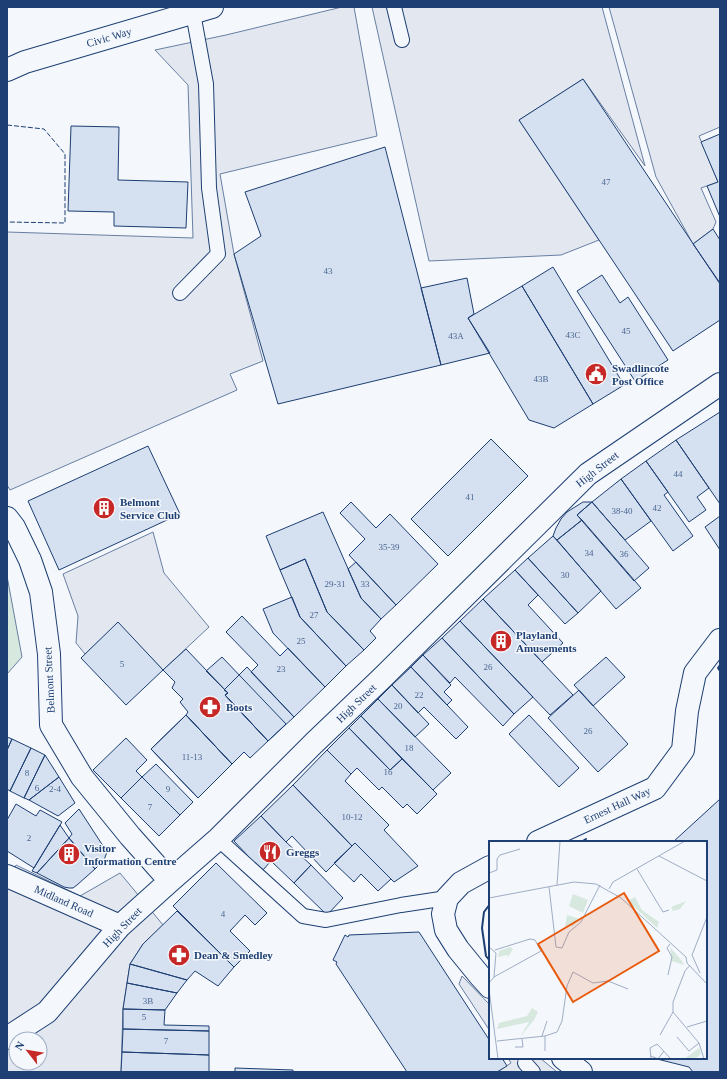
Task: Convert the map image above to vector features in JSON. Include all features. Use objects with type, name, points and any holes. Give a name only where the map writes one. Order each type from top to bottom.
[{"type":"street","name":"Civic Way","points":[[7,70],[25,62],[203,10]]},
{"type":"street","name":"High Street","points":[[7,1038],[47,1012],[120,926],[218,839],[588,474],[720,384]]},
{"type":"street","name":"Belmont Street","points":[[7,518],[14,527],[30,560],[40,592],[49,654],[51,725],[82,777],[130,836],[170,881]]},
{"type":"street","name":"Ernest Hall Way","points":[[540,841],[655,788],[683,750],[687,711],[695,673],[720,640]]},
{"type":"street","points":[[489,867],[461,883],[447,898],[443,914],[446,930],[458,948],[489,987]]},
{"type":"street","name":"Midland Road","points":[[7,876],[120,926]]},
{"type":"street","points":[[564,1059],[581,1072]]},
{"type":"lane","points":[[394,7],[402,40]]},
{"type":"lane","points":[[180,293],[218,254],[209,188],[203,10]]},
{"type":"lane","points":[[218,839],[303,916],[326,920],[401,905],[447,898]]},
{"type":"shaded area","points":[[342,7],[354,7],[377,136],[220,174],[234,254],[263,361],[230,374],[237,390],[10,490],[7,485],[7,232],[193,238],[188,85],[155,50],[226,35]]},
{"type":"shaded area","points":[[372,7],[602,7],[645,166],[583,79],[519,120],[599,240],[561,255],[429,261]]},
{"type":"shaded area","points":[[609,7],[720,7],[720,127],[699,136],[718,182],[701,188],[716,222],[713,229],[693,244],[656,177]]},
{"type":"shaded area","points":[[153,532],[164,573],[209,627],[163,670],[118,623],[85,654],[76,643],[78,616],[63,574]]},
{"type":"shaded area","points":[[7,576],[22,657],[7,674]]},
{"type":"shaded area","points":[[16,865],[80,896],[120,873],[163,925],[143,944],[130,964],[123,1009],[121,1072],[7,1072],[7,882]]},
{"type":"shaded area","points":[[462,976],[489,1004],[489,1029],[459,984]]},
{"type":"shaded area","points":[[509,1059],[541,1059],[557,1072],[497,1072],[511,1063]]},
{"type":"building","points":[[583,79],[720,284],[720,320],[673,351],[519,120]]},
{"type":"building","points":[[71,126],[119,127],[118,180],[188,182],[186,228],[114,226],[114,212],[68,211]]},
{"type":"building","points":[[720,134],[720,217],[707,186],[718,182],[701,142]]},
{"type":"building","points":[[385,147],[441,365],[278,404],[234,254],[261,236],[245,192]]},
{"type":"building","points":[[713,229],[720,240],[720,283],[693,244]]},
{"type":"building","points":[[553,267],[624,385],[593,404],[522,286]]},
{"type":"building","points":[[602,275],[620,303],[628,297],[668,360],[635,381],[577,291]]},
{"type":"building","points":[[467,278],[474,314],[468,318],[490,353],[441,365],[421,288]]},
{"type":"building","points":[[522,286],[593,404],[554,428],[529,420],[468,318]]},
{"type":"building","points":[[720,412],[720,504],[676,440]]},
{"type":"building","points":[[491,439],[528,476],[448,556],[411,519]]},
{"type":"building","points":[[676,440],[709,488],[697,497],[706,510],[689,522],[646,461]]},
{"type":"building","name":"Belmont Service Club","points":[[148,446],[180,514],[59,570],[28,501]]},
{"type":"building","points":[[646,461],[668,492],[664,495],[693,536],[673,551],[621,479]]},
{"type":"building","points":[[621,479],[651,521],[625,540],[592,502]]},
{"type":"building","points":[[351,502],[376,528],[390,514],[438,564],[396,605],[349,555],[365,539],[340,513]]},
{"type":"building","points":[[583,502],[592,502],[577,515],[582,520],[557,540],[553,536],[561,519],[567,512]]},
{"type":"building","points":[[592,502],[649,568],[634,581],[577,515]]},
{"type":"building","points":[[323,512],[361,598],[381,619],[370,631],[376,638],[364,650],[327,612],[305,559],[280,570],[266,536]]},
{"type":"building","points":[[720,516],[720,550],[705,527]]},
{"type":"building","points":[[582,520],[641,588],[616,609],[557,540]]},
{"type":"building","points":[[553,536],[601,591],[578,613],[528,558]]},
{"type":"building","points":[[528,558],[578,613],[565,624],[515,570]]},
{"type":"building","points":[[305,559],[327,612],[364,650],[346,666],[300,617],[280,570]]},
{"type":"building","points":[[356,562],[396,605],[381,619],[361,598],[348,569]]},
{"type":"building","points":[[515,570],[538,595],[528,605],[563,643],[542,662],[483,599]]},
{"type":"building","points":[[292,597],[300,617],[346,666],[325,687],[273,633],[263,609]]},
{"type":"building","name":"Playland Amusements","points":[[483,599],[573,695],[550,715],[460,621]]},
{"type":"building","points":[[242,616],[280,656],[288,648],[325,687],[294,717],[251,672],[258,665],[226,632]]},
{"type":"building","points":[[460,621],[533,697],[514,714],[442,638]]},
{"type":"building","points":[[118,622],[163,670],[126,705],[81,658]]},
{"type":"building","points":[[442,638],[514,714],[503,726],[455,677],[450,683],[423,655]]},
{"type":"building","name":"Boots","points":[[186,649],[228,693],[225,695],[268,741],[250,758],[244,752],[232,764],[186,715],[188,712],[180,702],[183,699],[172,688],[175,682],[163,670]]},
{"type":"building","points":[[423,655],[451,685],[444,692],[452,700],[447,705],[411,667]]},
{"type":"building","points":[[222,657],[286,724],[268,741],[225,695],[228,693],[206,671]]},
{"type":"building","points":[[606,657],[625,677],[593,706],[574,685]]},
{"type":"building","points":[[247,667],[294,717],[268,741],[225,695],[228,693],[224,690]]},
{"type":"building","points":[[411,667],[468,727],[456,739],[424,707],[418,713],[392,685]]},
{"type":"building","points":[[392,685],[429,724],[415,737],[378,699]]},
{"type":"building","points":[[579,690],[628,744],[598,772],[548,718]]},
{"type":"building","points":[[378,699],[451,773],[433,790],[361,716]]},
{"type":"building","points":[[186,715],[232,764],[198,798],[151,749]]},
{"type":"building","points":[[186,715],[232,764],[198,798],[151,749]]},
{"type":"building","points":[[529,715],[579,768],[559,787],[509,734]]},
{"type":"building","points":[[361,716],[402,759],[390,770],[349,728]]},
{"type":"building","points":[[349,728],[390,770],[402,759],[437,794],[417,814],[407,804],[403,808],[382,787],[379,790],[357,768],[351,774],[327,750]]},
{"type":"building","points":[[7,737],[12,739],[7,750]]},
{"type":"building","points":[[126,738],[147,760],[136,771],[142,777],[121,798],[93,770]]},
{"type":"building","points":[[12,739],[31,748],[10,791],[7,789],[7,750]]},
{"type":"building","points":[[31,748],[45,755],[24,798],[10,791]]},
{"type":"building","points":[[327,750],[351,774],[345,781],[389,825],[384,830],[418,866],[394,882],[355,843],[352,846],[293,785]]},
{"type":"building","points":[[45,755],[59,777],[29,800],[24,798]]},
{"type":"building","points":[[156,764],[193,802],[180,815],[142,777]]},
{"type":"building","points":[[59,777],[75,803],[58,816],[29,800]]},
{"type":"building","points":[[142,777],[180,815],[159,836],[121,798]]},
{"type":"building","points":[[293,785],[352,846],[326,872],[292,836],[286,842],[261,816]]},
{"type":"building","points":[[720,799],[720,1072],[693,1072],[689,1067],[657,1059],[707,1059],[707,841],[674,841]]},
{"type":"building","points":[[16,804],[36,816],[40,810],[62,822],[34,868],[7,851],[7,820]]},
{"type":"building","points":[[79,809],[107,852],[104,860],[95,869],[69,838],[72,834],[65,823]]},
{"type":"building","name":"Greggs","points":[[261,816],[311,865],[294,883],[271,861],[262,871],[234,841]]},
{"type":"building","points":[[60,825],[69,838],[37,873],[32,871]]},
{"type":"building","name":"Visitor Information Centre","points":[[69,838],[95,869],[73,888],[64,887],[37,873]]},
{"type":"building","points":[[355,843],[391,879],[378,891],[361,874],[354,882],[334,863]]},
{"type":"building","points":[[216,863],[267,913],[255,925],[245,915],[230,931],[250,951],[234,967],[173,906]]},
{"type":"building","points":[[311,865],[343,898],[327,915],[294,883]]},
{"type":"building","name":"Dean & Smedley","points":[[177,911],[234,967],[218,986],[195,971],[187,980],[130,964],[143,944]]},
{"type":"building","points":[[419,932],[489,1039],[489,1059],[503,1059],[507,1066],[497,1072],[407,1072],[336,964],[337,962],[333,960],[345,935],[348,937],[349,935]]},
{"type":"building","points":[[130,964],[187,980],[177,993],[127,983]]},
{"type":"building","points":[[127,983],[177,993],[165,1010],[123,1009]]},
{"type":"building","points":[[123,1009],[165,1010],[164,1025],[209,1026],[209,1031],[123,1029]]},
{"type":"building","points":[[123,1029],[209,1031],[209,1055],[122,1052]]},
{"type":"building","points":[[122,1052],[209,1055],[209,1072],[121,1072]]},
{"type":"building","points":[[235,1068],[293,1070],[293,1072],[235,1072]]},
{"type":"fence","points":[[7,125],[44,129],[65,154],[65,223],[7,222]]},
{"type":"wall","points":[[720,665],[718,668],[720,671]]},
{"type":"wall","points":[[489,905],[484,912],[482,928],[486,956],[489,960]]},
{"type":"place","name":"Swadlincote Post Office","points":[[596,374]]},
{"type":"place","name":"Belmont Service Club","points":[[104,508]]},
{"type":"place","name":"Playland Amusements","points":[[501,641]]},
{"type":"place","name":"Boots","points":[[210,707]]},
{"type":"place","name":"Greggs","points":[[270,852]]},
{"type":"place","name":"Visitor Information Centre","points":[[69,854]]},
{"type":"place","name":"Dean & Smedley","points":[[179,955]]}]
